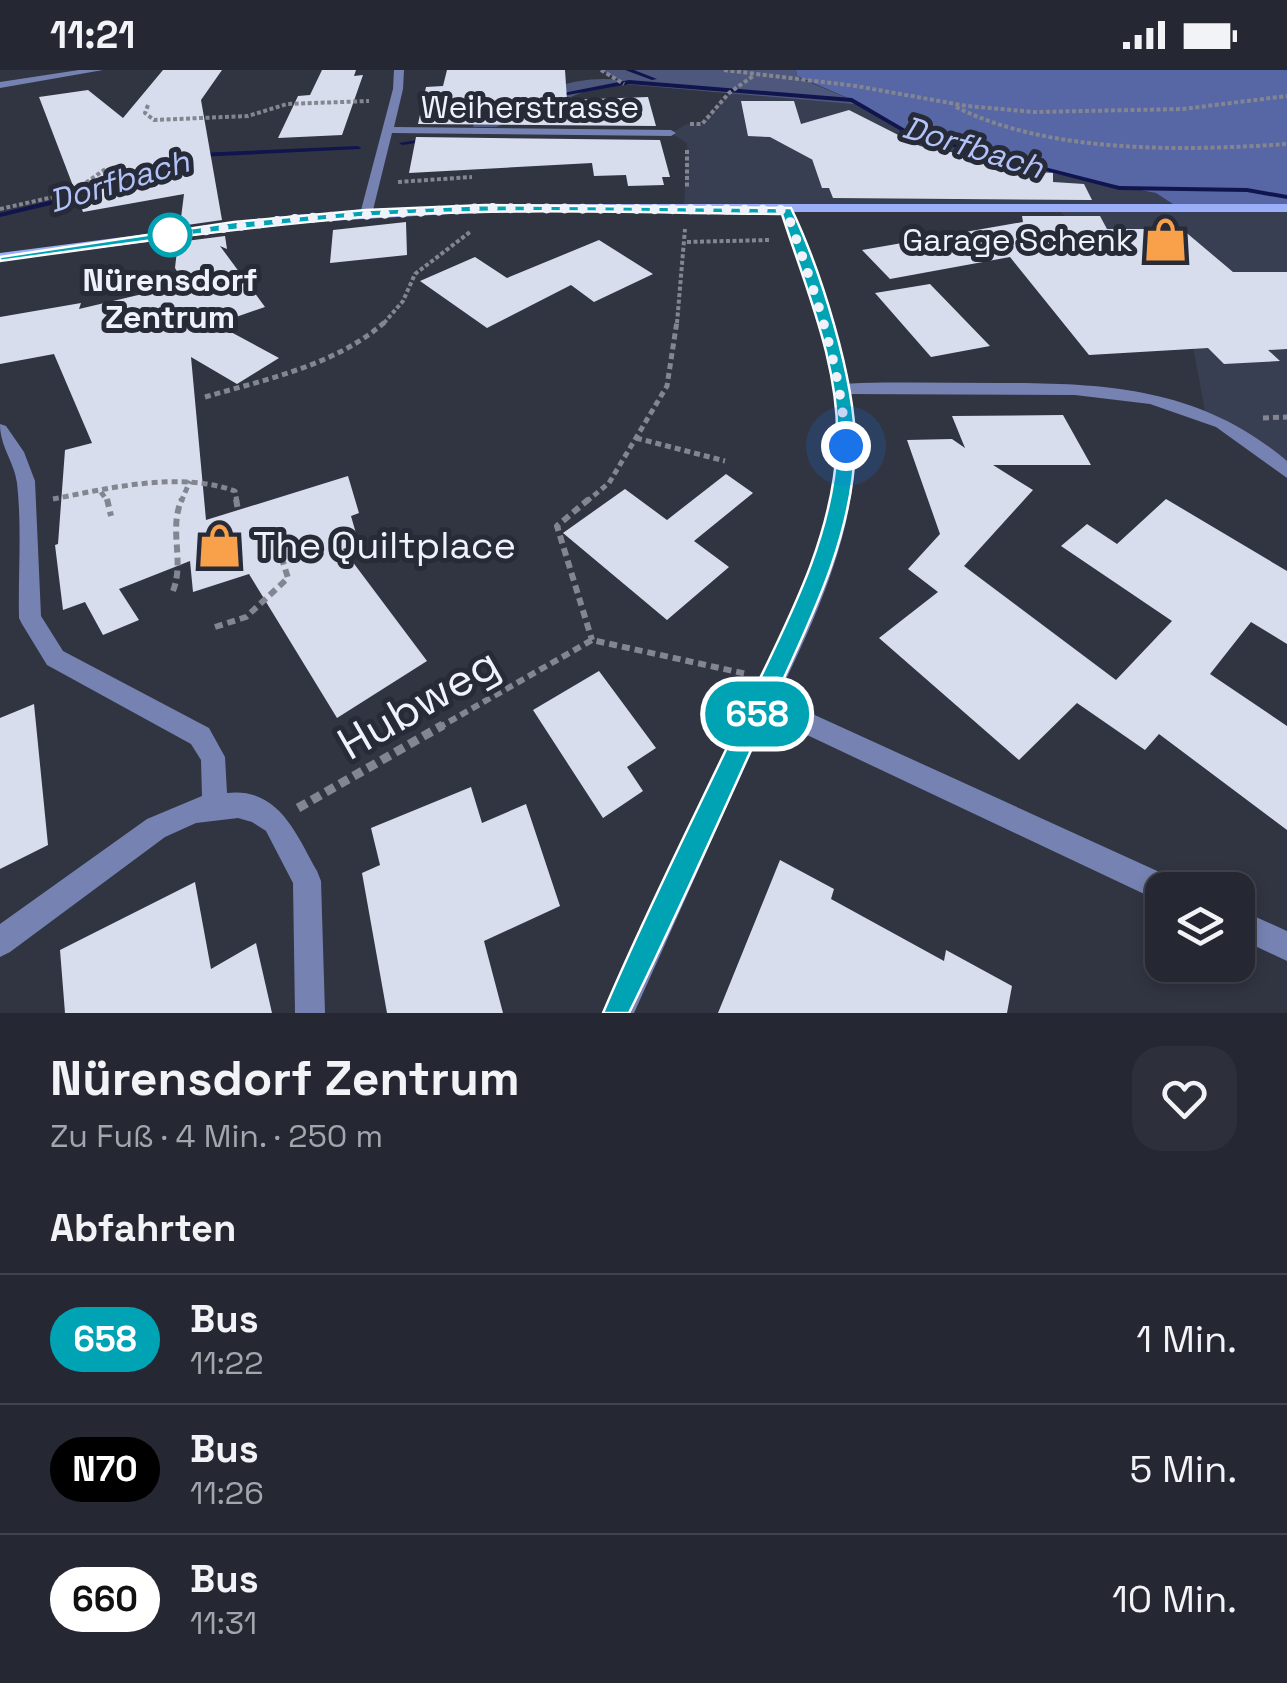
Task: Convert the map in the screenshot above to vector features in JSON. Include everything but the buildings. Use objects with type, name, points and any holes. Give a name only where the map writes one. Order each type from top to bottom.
[{"type":"main road","points":[[0,256],[234,226],[485,208],[1287,208]]},
{"type":"street","points":[[0,85],[98,70]]},
{"type":"street","points":[[366,214],[399,70]]},
{"type":"street","name":"Weiherstrasse","points":[[388,130],[671,133]]},
{"type":"street","points":[[621,1012],[818,578],[841,497],[846,446],[842,388],[827,328],[786,210]]},
{"type":"street","points":[[842,388],[1100,388],[1153,396],[1231,428],[1287,471]]},
{"type":"street","points":[[0,430],[18,456],[26,481],[30,618],[55,658],[200,736],[212,757],[215,806]]},
{"type":"street","points":[[768,691],[1145,879]]},
{"type":"street","points":[[0,942],[156,828],[195,810],[215,806],[258,810],[275,822],[291,845],[307,881],[310,1013]]},
{"type":"street","points":[[1255,931],[1287,946]]},
{"type":"path","points":[[601,70],[623,83]]},
{"type":"path","points":[[724,70],[1034,112],[1183,108],[1287,96]]},
{"type":"path","points":[[671,133],[688,124],[702,124],[728,93],[754,76]]},
{"type":"path","points":[[148,106],[145,114],[154,120],[248,116],[287,104],[395,100]]},
{"type":"path","points":[[951,103],[966,114],[1000,127],[1039,134],[1205,148],[1287,144]]},
{"type":"path","points":[[671,133],[687,143],[688,193]]},
{"type":"path","points":[[0,209],[71,193],[107,168]]},
{"type":"path","points":[[372,184],[472,177]]},
{"type":"path","points":[[685,223],[687,242],[667,386],[609,484],[557,526],[592,640],[768,691]]},
{"type":"path","points":[[205,397],[298,369],[362,342],[410,292],[414,274],[464,240],[472,230]]},
{"type":"path","points":[[687,242],[770,240]]},
{"type":"path","points":[[636,438],[725,461]]},
{"type":"path","points":[[27,504],[190,481],[227,486],[235,491],[238,510]]},
{"type":"path","points":[[173,591],[180,574],[180,548],[173,525],[190,481]]},
{"type":"path","points":[[100,491],[108,500],[112,516]]},
{"type":"path","points":[[215,627],[246,616],[288,578],[283,562]]},
{"type":"path","name":"Hubweg","points":[[275,822],[592,640]]},
{"type":"shaded area","points":[[601,70],[796,70],[797,77],[864,105],[624,84],[588,90],[496,127],[473,127],[475,120],[545,90],[581,81],[619,80]]},
{"type":"shaded area","points":[[796,70],[1287,70],[1287,208],[1179,208],[1156,193],[1006,164],[991,155],[910,134],[864,105],[797,76]]},
{"type":"shaded area","points":[[729,93],[864,105],[910,134],[991,155],[1006,164],[1156,193],[1179,208],[1287,208],[1287,471],[1206,416],[1193,347],[1058,209],[684,210],[687,143],[671,133],[687,124],[702,124]]},
{"type":"waterway","points":[[628,70],[654,79]]},
{"type":"waterway","name":"Dorfbach","points":[[551,96],[629,82],[852,100],[910,134],[1119,188],[1247,190],[1287,197]]},
{"type":"waterway","name":"Dorfbach","points":[[402,143],[429,140]]},
{"type":"waterway","name":"Dorfbach","points":[[198,155],[358,148]]},
{"type":"waterway","name":"Dorfbach","points":[[0,215],[90,193]]},
{"type":"bus line","name":"658","points":[[0,257],[293,219],[366,214],[485,208],[786,210],[827,328],[842,388],[846,446],[841,497],[818,578],[618,1013]]},
{"type":"place","name":"Nürensdorf Zentrum","points":[[170,235]]},
{"type":"place","name":"Garage Schenk","points":[[1166,240]]},
{"type":"place","name":"The Quiltplace","points":[[220,545]]},
{"type":"route","points":[[170,235],[293,219],[485,208],[786,210],[827,328],[842,388],[846,446]]}]
